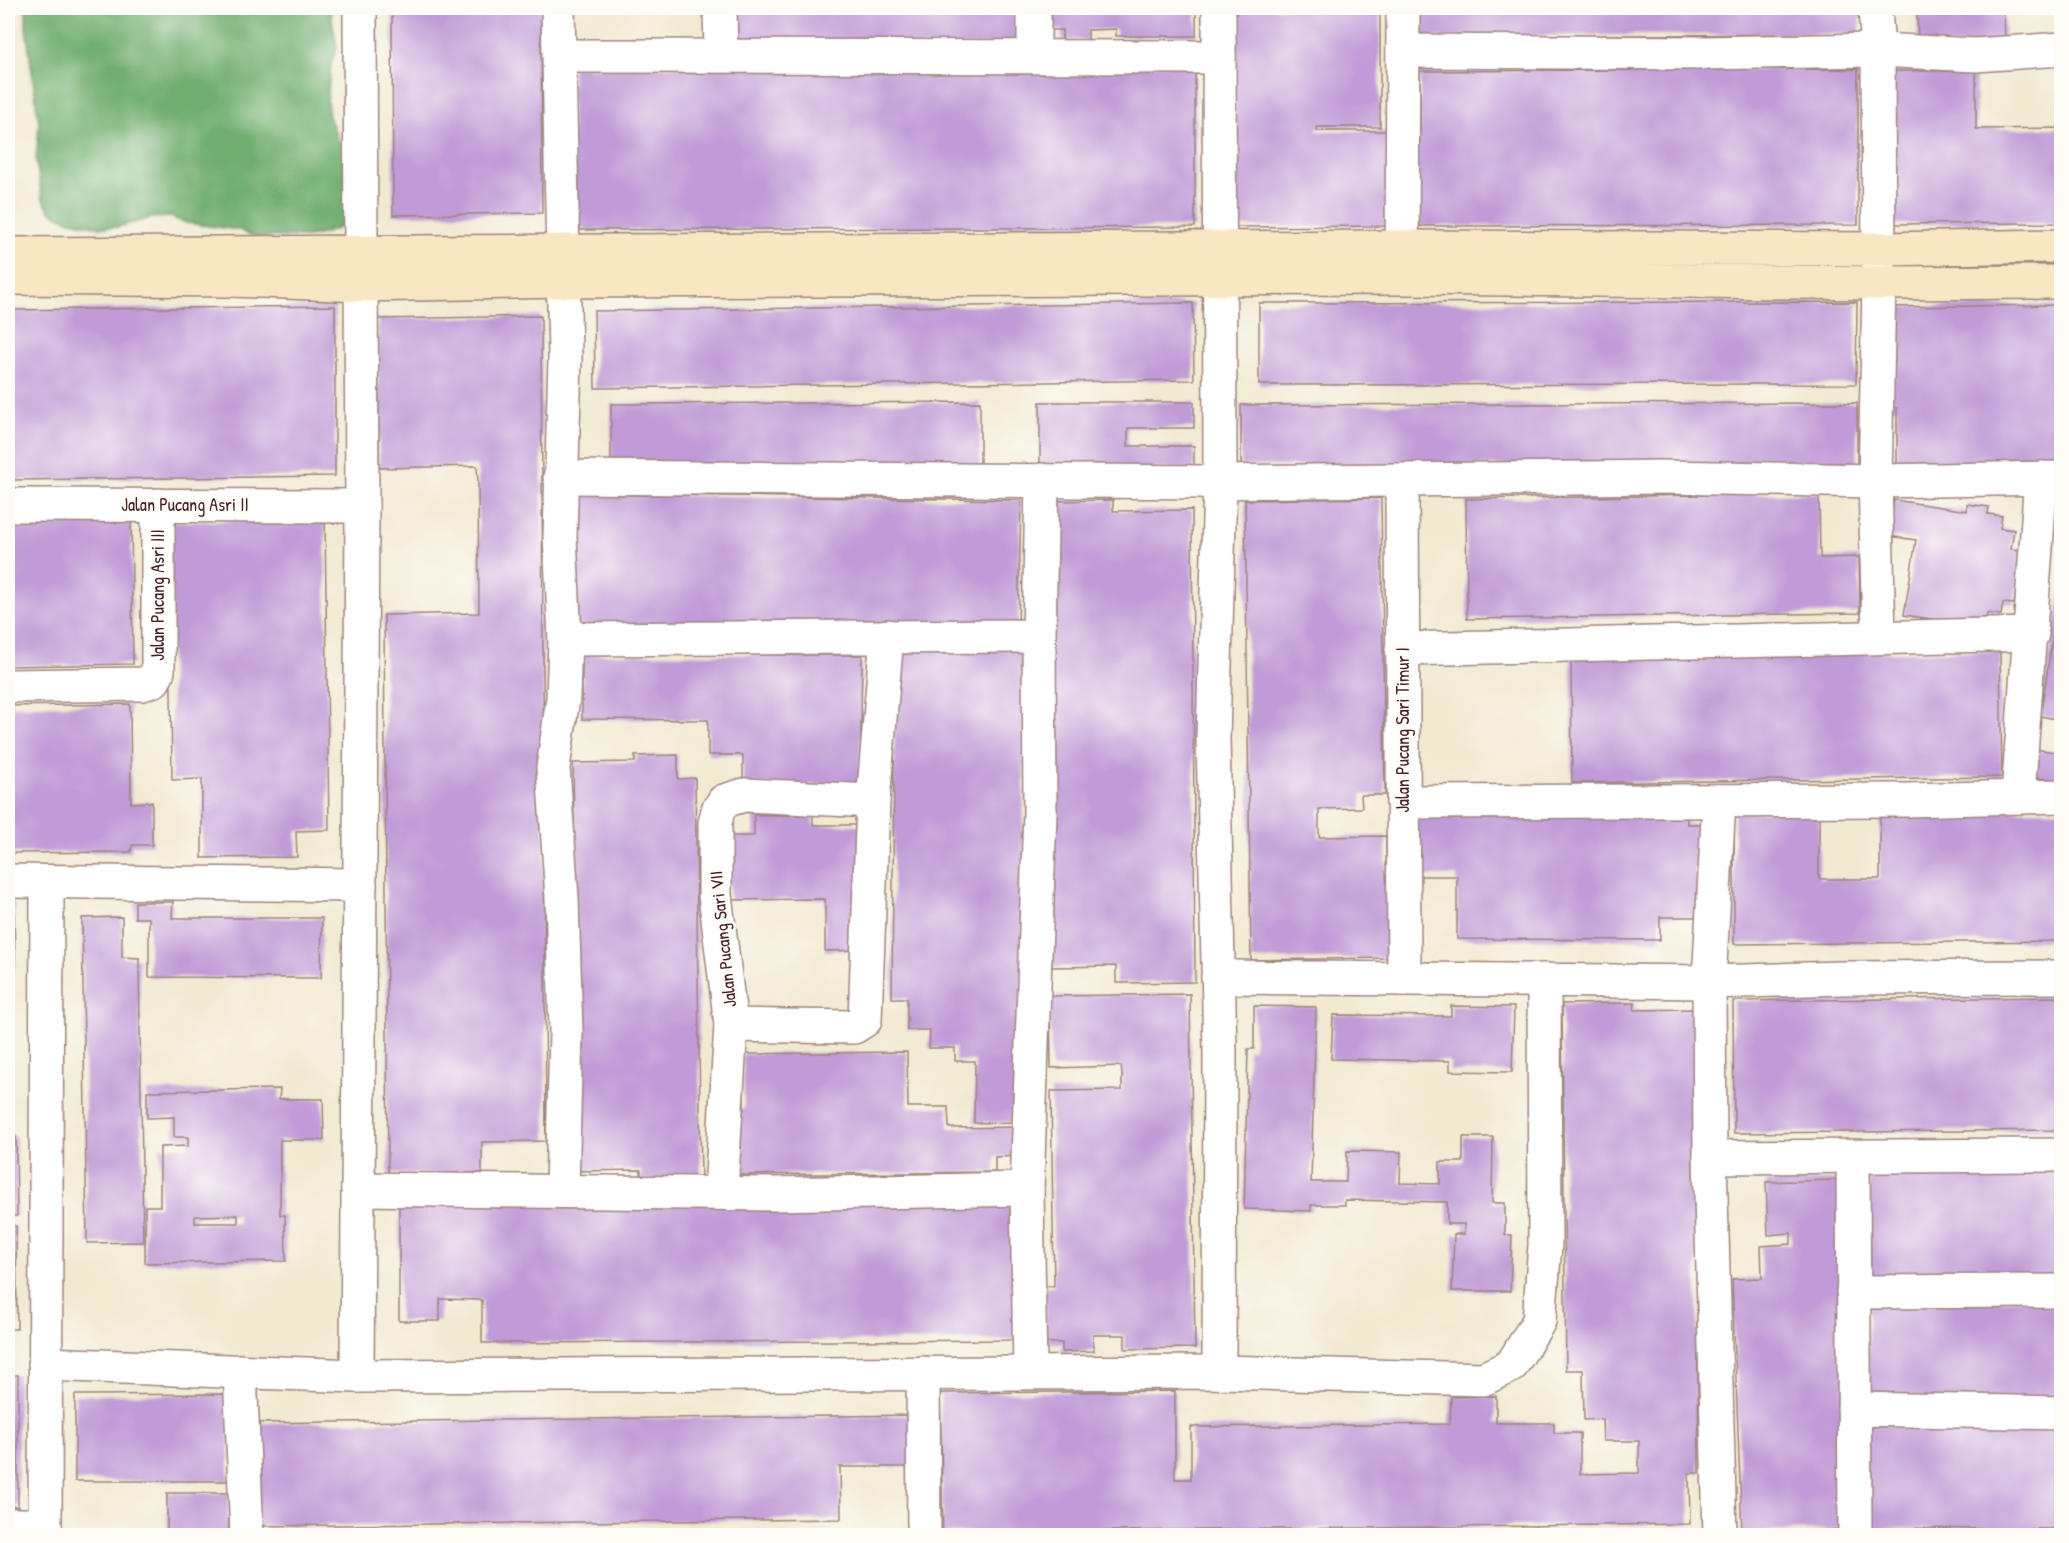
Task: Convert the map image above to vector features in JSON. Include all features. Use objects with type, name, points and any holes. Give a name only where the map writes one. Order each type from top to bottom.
[{"type":"main road","points":[[8,254],[362,252],[564,266],[1220,264],[1402,262],[2061,246]]},
{"type":"main road","points":[[1402,262],[1879,283],[2061,282]]},
{"type":"main road","points":[[8,278],[231,280],[362,285],[564,266]]},
{"type":"street","points":[[357,1376],[362,506],[360,8]]},
{"type":"street","points":[[558,8],[565,358],[560,536],[565,639],[562,698],[553,768],[562,898],[566,1033],[562,1190]]},
{"type":"street","points":[[720,8],[721,56]]},
{"type":"street","points":[[1034,8],[1034,55]]},
{"type":"street","points":[[1219,8],[1220,482],[1213,738],[1218,977],[1219,1372]]},
{"type":"street","points":[[1402,262],[1403,8]]},
{"type":"street","points":[[1875,8],[1878,50],[1879,249],[1875,481],[1879,637]]},
{"type":"street","points":[[1403,51],[1701,53],[1878,50],[1975,55],[2061,49]]},
{"type":"street","points":[[560,56],[1219,57]]},
{"type":"street","points":[[560,477],[1220,482],[1663,477],[1875,481],[2051,478],[2032,634],[2018,796]]},
{"type":"street","points":[[1030,1372],[1027,1189],[1040,812],[1039,636],[1042,480]]},
{"type":"street","name":"Jalan Pucang Sari Timur I","points":[[1402,481],[1404,979]]},
{"type":"street","name":"Jalan Pucang Asri II","points":[[8,505],[362,506]]},
{"type":"street","name":"Jalan Pucang Asri III","points":[[8,686],[142,684],[154,680],[158,671],[158,506]]},
{"type":"street","points":[[1402,649],[2032,634]]},
{"type":"street","points":[[731,1025],[854,1027],[865,1020],[873,801],[887,636]]},
{"type":"street","points":[[565,639],[1039,636]]},
{"type":"street","name":"Jalan Pucang Sari VII","points":[[721,1192],[731,1025],[715,895],[716,822],[721,805],[731,797],[744,795],[873,801]]},
{"type":"street","points":[[1403,802],[1719,801],[2061,796]]},
{"type":"street","points":[[1719,801],[1710,982],[1710,1157],[1720,1536]]},
{"type":"street","points":[[8,881],[360,885]]},
{"type":"street","points":[[8,1525],[45,1530],[47,882]]},
{"type":"street","points":[[1218,977],[1710,982],[1841,978],[2061,977]]},
{"type":"street","points":[[45,1364],[357,1376],[1219,1372],[1483,1379],[1511,1366],[1539,1321],[1544,1256],[1544,980]]},
{"type":"street","points":[[1710,1157],[2061,1155]]},
{"type":"street","points":[[1853,1157],[1856,1536]]},
{"type":"street","points":[[358,1189],[774,1194],[1027,1189]]},
{"type":"street","points":[[1853,1292],[2061,1291]]},
{"type":"street","points":[[240,1371],[247,1536]]},
{"type":"street","points":[[923,1373],[924,1536]]},
{"type":"street","points":[[1854,1409],[2061,1413]]},
{"type":"green space","points":[[26,8],[330,8],[337,47],[331,64],[327,101],[329,117],[342,148],[352,196],[350,212],[341,227],[309,237],[255,237],[239,230],[187,223],[170,217],[151,218],[117,227],[100,227],[67,220],[51,212],[42,198],[36,160],[39,124],[26,28]]},
{"type":"building","points":[[392,8],[541,8],[542,213],[393,215]]},
{"type":"building","points":[[731,8],[1024,8],[1024,44],[732,49]]},
{"type":"building","points":[[1050,8],[1196,8],[1196,36],[1116,36],[1116,29],[1088,30],[1088,40],[1062,40],[1062,30],[1049,30]]},
{"type":"building","points":[[1235,8],[1380,8],[1380,127],[1317,127],[1317,131],[1388,131],[1388,226],[1235,227]]},
{"type":"building","points":[[1415,8],[1860,8],[1860,34],[1470,36],[1415,39]]},
{"type":"building","points":[[1917,8],[2004,8],[2005,44],[1918,46]]},
{"type":"building","points":[[1195,65],[1195,227],[572,230],[572,67]]},
{"type":"building","points":[[1858,69],[1858,225],[1413,226],[1413,131],[1420,130],[1420,71]]},
{"type":"building","points":[[1890,71],[1976,71],[1976,129],[2061,128],[2061,223],[1890,224]]},
{"type":"building","points":[[1857,302],[1856,384],[1259,385],[1259,303]]},
{"type":"building","points":[[1193,303],[1194,380],[595,388],[594,311]]},
{"type":"building","points":[[2061,305],[2061,464],[1897,467],[1897,408],[1886,408],[1886,307]]},
{"type":"building","points":[[335,306],[335,476],[8,480],[8,310]]},
{"type":"building","points":[[541,316],[546,1141],[482,1142],[482,1173],[388,1174],[384,615],[479,613],[478,482],[477,466],[379,468],[378,319]]},
{"type":"building","points":[[980,402],[980,469],[611,471],[611,404]]},
{"type":"building","points":[[1040,402],[1194,402],[1194,428],[1128,428],[1128,446],[1194,446],[1194,469],[1040,469]]},
{"type":"building","points":[[1857,403],[1857,465],[1241,466],[1241,405]]},
{"type":"building","points":[[1819,493],[1820,558],[1859,557],[1860,613],[1467,619],[1466,499]]},
{"type":"building","points":[[578,494],[1021,500],[1018,630],[575,625]]},
{"type":"building","points":[[1381,498],[1385,795],[1361,795],[1362,808],[1319,809],[1319,837],[1386,836],[1388,958],[1251,960],[1245,500]]},
{"type":"building","points":[[1113,500],[1113,511],[1192,510],[1195,982],[1116,983],[1116,966],[1052,967],[1049,501]]},
{"type":"building","points":[[1894,500],[1967,511],[1967,504],[1989,507],[1988,514],[2002,516],[2000,528],[2014,530],[2011,549],[2022,550],[2014,604],[2003,603],[2001,615],[1987,613],[1985,627],[1904,615],[1916,540],[1888,536]]},
{"type":"building","points":[[131,519],[133,664],[8,666],[8,521]]},
{"type":"building","points":[[325,519],[329,830],[296,831],[297,857],[202,858],[202,779],[172,780],[169,522]]},
{"type":"building","points":[[2061,593],[2061,720],[2040,716]]},
{"type":"building","points":[[895,648],[1025,649],[1021,1122],[974,1123],[975,1061],[955,1061],[955,1048],[929,1048],[930,1030],[907,1030],[907,998],[892,998]]},
{"type":"building","points":[[2000,651],[2002,777],[1572,783],[1571,656]]},
{"type":"building","points":[[582,654],[862,655],[860,785],[743,785],[743,755],[708,755],[708,720],[582,719]]},
{"type":"building","points":[[130,704],[131,803],[152,802],[152,845],[132,845],[131,852],[8,853],[8,706]]},
{"type":"building","points":[[2036,749],[2061,753],[2061,781],[2031,777]]},
{"type":"building","points":[[678,755],[678,779],[695,778],[701,1179],[641,1180],[641,1170],[579,1171],[573,763],[635,762],[635,756]]},
{"type":"building","points":[[2061,810],[2061,941],[1734,944],[1734,812],[1819,812],[1819,879],[1880,879],[1880,811]]},
{"type":"building","points":[[1414,811],[1687,812],[1687,824],[1709,824],[1703,917],[1660,917],[1660,940],[1457,939],[1457,876],[1414,876]]},
{"type":"building","points":[[754,815],[813,815],[813,825],[862,825],[863,950],[825,951],[825,899],[729,900],[729,836],[754,836]]},
{"type":"building","points":[[135,902],[173,902],[172,918],[322,918],[321,978],[149,977],[149,918],[135,918]]},
{"type":"building","points":[[8,903],[14,903],[15,969],[8,969]]},
{"type":"building","points":[[122,917],[122,957],[139,958],[143,1242],[87,1243],[82,918]]},
{"type":"building","points":[[1190,994],[1195,1348],[1125,1349],[1125,1335],[1093,1335],[1094,1351],[1062,1352],[1062,1343],[1045,1343],[1045,1286],[1054,1286],[1051,1091],[1122,1090],[1122,1074],[1121,1066],[1051,1068],[1050,996]]},
{"type":"building","points":[[2061,997],[2061,1130],[1734,1133],[1733,1001]]},
{"type":"building","points":[[1635,1003],[1634,1010],[1694,1009],[1699,1473],[1689,1473],[1690,1524],[943,1533],[940,1393],[1175,1391],[1175,1479],[1191,1479],[1191,1427],[1450,1424],[1451,1397],[1496,1396],[1496,1423],[1554,1423],[1554,1433],[1580,1433],[1580,1474],[1639,1473],[1639,1441],[1603,1441],[1602,1419],[1584,1420],[1583,1370],[1566,1370],[1562,1004]]},
{"type":"building","points":[[1254,1006],[1316,1007],[1311,1182],[1346,1182],[1347,1151],[1401,1152],[1400,1183],[1440,1184],[1440,1162],[1463,1162],[1463,1137],[1493,1137],[1492,1203],[1505,1203],[1505,1235],[1512,1235],[1510,1291],[1452,1291],[1454,1234],[1464,1234],[1464,1224],[1447,1224],[1447,1202],[1345,1200],[1345,1205],[1311,1205],[1311,1211],[1244,1209],[1248,1049],[1254,1049]]},
{"type":"building","points":[[1451,1006],[1514,1007],[1512,1072],[1450,1071],[1450,1061],[1331,1059],[1333,1015],[1451,1016]]},
{"type":"building","points":[[907,1052],[908,1107],[948,1107],[949,1128],[1021,1127],[1021,1156],[995,1157],[995,1172],[734,1175],[733,1109],[744,1109],[743,1054]]},
{"type":"building","points":[[280,1089],[279,1099],[323,1099],[324,1140],[280,1140],[280,1215],[285,1215],[286,1261],[145,1263],[145,1206],[160,1206],[160,1147],[188,1146],[188,1137],[174,1137],[174,1117],[147,1118],[147,1091]],"holes":[[[238,1215],[238,1223],[195,1223],[195,1216]]]},
{"type":"building","points":[[8,1136],[16,1136],[17,1216],[8,1216]]},
{"type":"building","points":[[2061,1171],[2061,1278],[1869,1280],[1868,1172]]},
{"type":"building","points":[[1838,1180],[1851,1529],[1742,1533],[1732,1279],[1762,1278],[1761,1246],[1791,1244],[1791,1233],[1768,1235],[1766,1182]]},
{"type":"building","points":[[1020,1200],[1020,1340],[482,1343],[482,1300],[440,1299],[440,1321],[399,1321],[399,1203]]},
{"type":"building","points":[[16,1226],[17,1329],[8,1329],[8,1227]]},
{"type":"building","points":[[2061,1299],[2061,1406],[1868,1407],[1868,1300]]},
{"type":"building","points":[[8,1375],[18,1375],[18,1506],[8,1506]]},
{"type":"building","points":[[229,1394],[229,1481],[75,1481],[75,1395]]},
{"type":"building","points":[[918,1415],[919,1467],[840,1467],[841,1519],[258,1526],[256,1423]]},
{"type":"building","points":[[1866,1420],[2061,1422],[2061,1529],[1865,1528]]},
{"type":"building","points":[[167,1493],[229,1493],[229,1536],[167,1536]]}]
